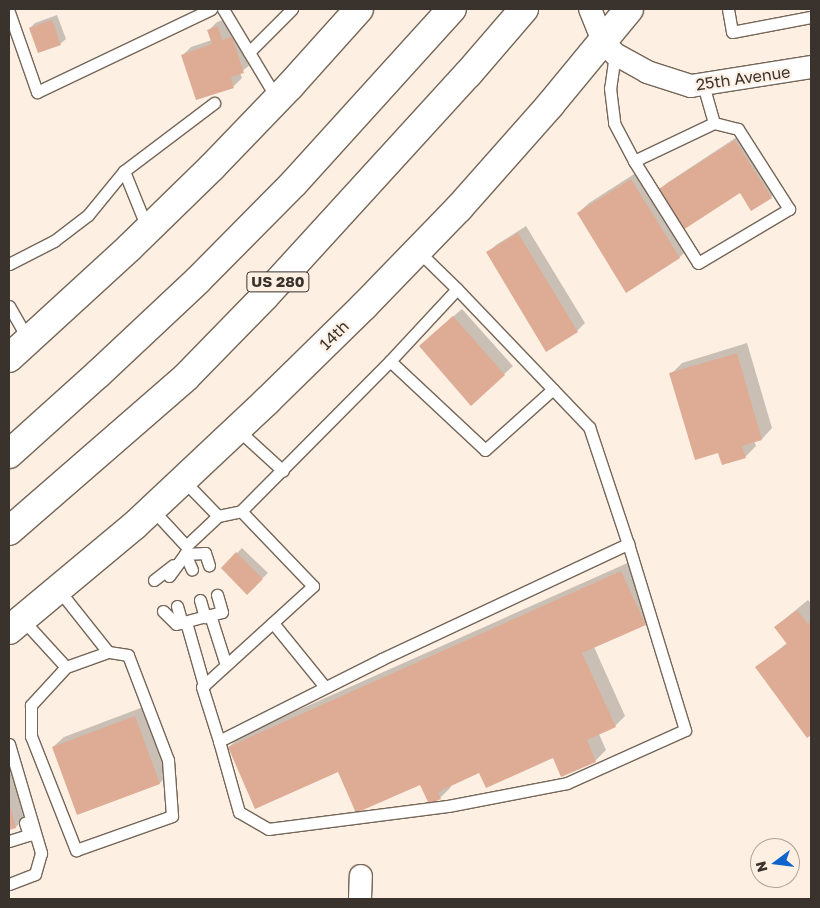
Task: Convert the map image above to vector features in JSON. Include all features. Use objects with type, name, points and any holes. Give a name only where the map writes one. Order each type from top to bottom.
[{"type":"main road","points":[[9,358],[148,230],[277,99],[359,9]]},
{"type":"main road","points":[[9,454],[183,294],[294,183],[452,9]]},
{"type":"main road","name":"US 280","points":[[9,531],[186,377],[265,296],[455,88],[524,9]]},
{"type":"main road","name":"14th","points":[[15,624],[183,480],[364,306],[544,112],[609,48],[629,9]]},
{"type":"street","points":[[590,9],[609,48]]},
{"type":"street","name":"25th Avenue","points":[[609,48],[647,72],[691,86],[811,67]]},
{"type":"street","points":[[360,899],[361,876]]},
{"type":"lane","points":[[9,12],[37,92],[211,9]]},
{"type":"lane","points":[[223,9],[277,99]]},
{"type":"lane","points":[[249,52],[292,9]]},
{"type":"lane","points":[[728,9],[732,32],[811,17]]},
{"type":"lane","points":[[609,48],[610,88],[614,124],[634,161],[698,263],[789,208],[738,129],[714,123],[634,161]]},
{"type":"lane","points":[[703,85],[714,123]]},
{"type":"lane","points":[[9,264],[54,241],[88,215],[124,171],[214,103]]},
{"type":"lane","points":[[124,171],[148,230]]},
{"type":"lane","points":[[177,606],[204,685],[202,687],[220,741],[239,812],[268,830],[448,806],[567,783],[686,730],[589,427],[457,289],[417,250]]},
{"type":"lane","points":[[154,580],[218,516],[242,512],[390,361],[457,289]]},
{"type":"lane","points":[[9,306],[29,341]]},
{"type":"lane","points":[[390,361],[484,450],[553,389]]},
{"type":"lane","points":[[237,429],[283,471]]},
{"type":"lane","points":[[183,480],[218,516]]},
{"type":"lane","points":[[152,508],[185,550],[192,570]]},
{"type":"lane","points":[[204,685],[313,586],[242,512]]},
{"type":"lane","points":[[220,741],[325,687],[628,544]]},
{"type":"lane","points":[[185,550],[205,553],[209,565]]},
{"type":"lane","points":[[169,576],[185,550]]},
{"type":"lane","points":[[58,589],[108,652]]},
{"type":"lane","points":[[163,611],[176,624],[222,612],[217,595]]},
{"type":"lane","points":[[200,600],[226,665]]},
{"type":"lane","points":[[273,623],[325,687]]},
{"type":"lane","points":[[15,624],[66,667]]},
{"type":"lane","points":[[108,652],[128,655],[168,760],[172,816],[76,850],[31,736],[31,705],[66,667],[108,652]]},
{"type":"lane","points":[[9,744],[40,853],[35,874],[9,884]]},
{"type":"lane","points":[[9,761],[29,835],[9,841]]},
{"type":"building","points":[[52,20],[61,45],[38,53],[29,28]]},
{"type":"building","points":[[218,26],[222,40],[232,37],[244,73],[231,77],[234,88],[196,100],[181,55],[212,44],[207,30]]},
{"type":"building","points":[[735,140],[772,198],[751,211],[740,193],[683,230],[657,190]]},
{"type":"building","points":[[631,179],[680,258],[626,293],[577,213]]},
{"type":"building","points":[[518,233],[578,332],[546,352],[486,252]]},
{"type":"building","points":[[453,316],[505,375],[471,406],[419,346]]},
{"type":"building","points":[[737,353],[762,440],[742,446],[746,458],[722,465],[718,453],[695,460],[669,373]]},
{"type":"building","points":[[236,552],[263,579],[247,595],[221,568]]},
{"type":"building","points":[[621,571],[646,625],[582,653],[616,727],[587,740],[596,762],[561,777],[553,758],[486,788],[479,773],[438,792],[441,799],[429,804],[420,785],[356,813],[338,772],[255,809],[228,747]]},
{"type":"building","points":[[797,610],[808,624],[811,622],[811,735],[807,738],[755,667],[787,644],[774,627]]},
{"type":"building","points":[[135,716],[160,784],[77,815],[52,747]]},
{"type":"building","points":[[9,801],[16,828],[9,830]]}]
